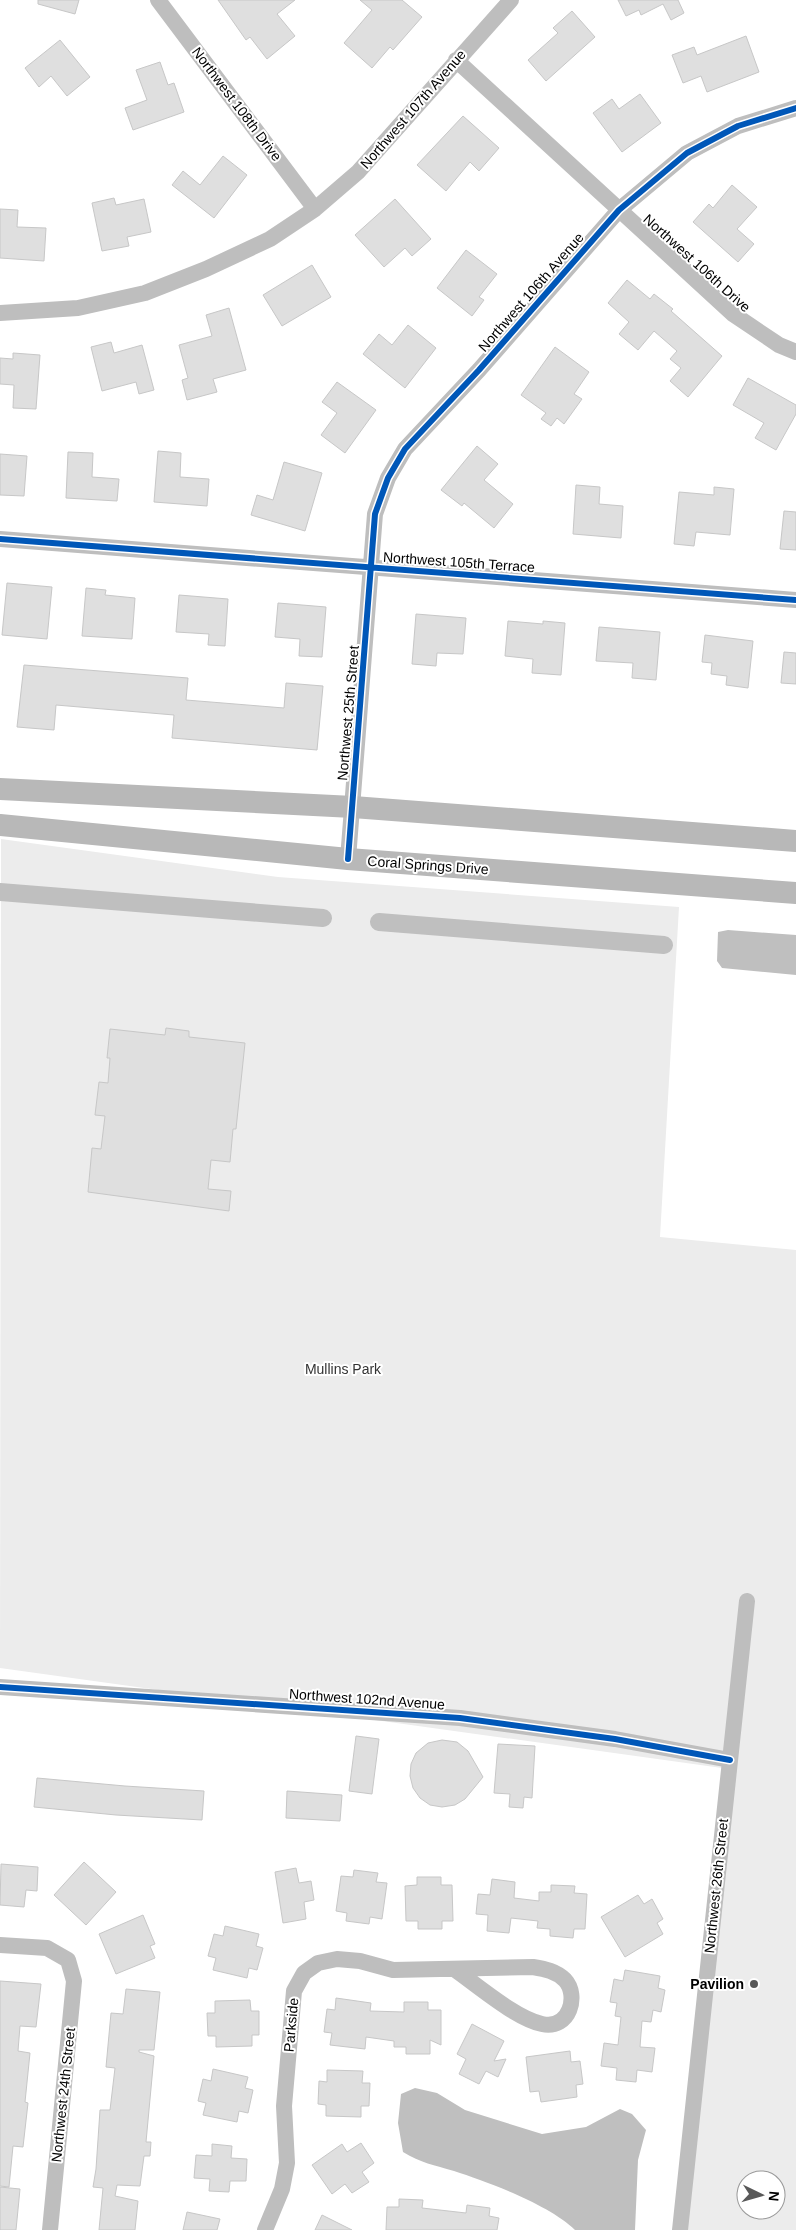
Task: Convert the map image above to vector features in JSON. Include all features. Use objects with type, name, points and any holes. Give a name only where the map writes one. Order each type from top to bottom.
[{"type":"main road","points":[[0,789],[353,807],[796,841]]},
{"type":"main road","name":"Coral Springs Drive","points":[[0,826],[348,859],[796,893]]},
{"type":"street","name":"Northwest 108th Drive","points":[[158,0],[315,209]]},
{"type":"street","name":"Northwest 107th Avenue","points":[[0,313],[78,308],[145,293],[206,270],[270,239],[315,209],[358,172],[397,131],[456,60],[511,0]]},
{"type":"street","name":"Northwest 106th Drive","points":[[456,60],[733,314],[779,345],[796,352]]},
{"type":"street","name":"Northwest 106th Avenue","points":[[372,568],[375,514],[388,478],[405,449],[479,370],[619,210],[687,154],[738,126],[796,108]]},
{"type":"street","name":"Northwest 105th Terrace","points":[[0,539],[796,600]]},
{"type":"street","name":"Northwest 25th Street","points":[[348,859],[372,568]]},
{"type":"street","name":"Northwest 26th Street","points":[[680,2230],[747,1601]]},
{"type":"street","name":"Northwest 102nd Avenue","points":[[0,1687],[460,1718],[615,1739],[730,1760]]},
{"type":"street","name":"Northwest 24th Street","points":[[0,1945],[47,1948],[68,1960],[74,1981],[50,2230]]},
{"type":"street","name":"Parkside","points":[[265,2230],[282,2189],[287,2163],[284,2106],[294,1991],[304,1973],[318,1962],[337,1959],[360,1961],[393,1970],[533,1967],[552,1971],[566,1982],[571,2000],[568,2015],[558,2024],[544,2025],[525,2018],[454,1969]]},
{"type":"green space","name":"Mullins Park","points":[[1,839],[278,877],[679,907],[660,1237],[796,1250],[796,2230],[674,2230],[722,1768],[0,1668]]},
{"type":"shaded area","points":[[728,930],[796,935],[796,975],[722,968],[717,961],[718,932]]},
{"type":"shaded area","points":[[415,2088],[437,2093],[465,2110],[542,2134],[586,2127],[620,2109],[632,2114],[646,2130],[638,2160],[635,2230],[575,2230],[550,2212],[518,2195],[422,2161],[403,2152],[398,2123],[401,2094]]},
{"type":"building","points":[[38,0],[79,0],[75,14],[38,4]]},
{"type":"building","points":[[218,0],[295,0],[277,14],[295,36],[267,59],[250,37],[246,40]]},
{"type":"building","points":[[360,0],[402,0],[422,17],[393,50],[390,47],[372,68],[344,43],[372,10]]},
{"type":"building","points":[[618,0],[678,0],[684,13],[671,20],[663,4],[641,15],[639,10],[626,16]]},
{"type":"building","points":[[572,11],[595,37],[546,81],[528,60],[558,33],[553,28]]},
{"type":"building","points":[[746,36],[759,72],[707,92],[701,76],[683,83],[672,55],[694,47],[697,55]]},
{"type":"building","points":[[60,40],[90,77],[67,96],[51,76],[39,87],[25,68]]},
{"type":"building","points":[[160,62],[168,85],[174,83],[184,112],[133,130],[125,108],[147,100],[136,70]]},
{"type":"building","points":[[640,94],[661,123],[622,152],[593,113],[612,99],[619,109]]},
{"type":"building","points":[[463,116],[499,148],[479,171],[470,162],[446,191],[417,165]]},
{"type":"building","points":[[223,156],[247,175],[214,218],[172,185],[183,171],[200,185]]},
{"type":"building","points":[[732,185],[757,207],[737,229],[754,244],[738,262],[693,222],[709,204],[713,208]]},
{"type":"building","points":[[114,198],[116,205],[144,199],[151,232],[127,237],[129,246],[102,251],[92,203]]},
{"type":"building","points":[[395,199],[431,239],[412,256],[405,248],[384,267],[355,235]]},
{"type":"building","points":[[0,209],[18,210],[17,227],[46,228],[44,261],[0,258]]},
{"type":"building","points":[[466,250],[497,274],[479,297],[484,300],[472,316],[437,288]]},
{"type":"building","points":[[312,265],[331,297],[282,326],[263,295]]},
{"type":"building","points":[[627,280],[650,299],[654,294],[673,309],[671,311],[722,356],[688,397],[670,381],[681,368],[670,359],[677,351],[654,331],[638,350],[619,334],[629,322],[608,303]]},
{"type":"building","points":[[229,308],[246,370],[213,379],[217,392],[187,400],[182,380],[188,378],[179,345],[212,336],[206,315]]},
{"type":"building","points":[[408,325],[436,348],[405,388],[363,354],[379,334],[392,345]]},
{"type":"building","points":[[111,342],[114,353],[142,345],[154,390],[139,394],[136,382],[102,391],[91,347]]},
{"type":"building","points":[[555,347],[589,372],[574,394],[582,399],[564,424],[557,418],[551,426],[541,419],[546,413],[521,395]]},
{"type":"building","points":[[13,353],[40,355],[36,409],[13,408],[14,385],[0,384],[0,358],[13,359]]},
{"type":"building","points":[[748,378],[796,405],[796,414],[776,450],[755,438],[764,423],[733,405]]},
{"type":"building","points":[[337,382],[376,410],[345,453],[321,435],[337,413],[322,402]]},
{"type":"building","points":[[477,446],[498,464],[484,480],[513,504],[494,528],[464,503],[462,506],[441,490]]},
{"type":"building","points":[[158,451],[181,453],[180,477],[209,479],[207,506],[154,502]]},
{"type":"building","points":[[68,452],[93,453],[92,477],[119,479],[117,501],[66,498]]},
{"type":"building","points":[[0,454],[27,456],[24,496],[0,495]]},
{"type":"building","points":[[284,462],[322,473],[305,531],[251,515],[257,495],[273,500]]},
{"type":"building","points":[[576,485],[600,487],[599,504],[623,506],[621,538],[573,534]]},
{"type":"building","points":[[714,487],[734,489],[730,535],[696,532],[694,546],[674,544],[679,492],[714,495]]},
{"type":"building","points":[[784,511],[796,512],[796,550],[780,549]]},
{"type":"building","points":[[7,583],[52,587],[47,639],[2,635]]},
{"type":"building","points":[[86,588],[106,590],[105,595],[135,598],[132,639],[82,636]]},
{"type":"building","points":[[179,595],[228,599],[225,646],[208,645],[209,634],[176,632]]},
{"type":"building","points":[[278,603],[326,607],[322,657],[299,656],[300,639],[275,637]]},
{"type":"building","points":[[416,614],[466,618],[463,654],[437,653],[436,666],[412,664]]},
{"type":"building","points":[[508,621],[543,624],[543,621],[565,623],[561,675],[532,673],[533,659],[505,656]]},
{"type":"building","points":[[599,627],[660,632],[656,680],[632,678],[633,663],[596,661]]},
{"type":"building","points":[[705,635],[753,641],[748,688],[726,685],[727,676],[711,674],[712,663],[702,662]]},
{"type":"building","points":[[784,652],[796,653],[796,684],[781,683]]},
{"type":"building","points":[[24,665],[188,678],[186,700],[284,708],[286,683],[323,686],[317,750],[172,738],[174,715],[56,705],[54,730],[17,727]]},
{"type":"building","points":[[166,1028],[189,1031],[189,1037],[245,1043],[236,1129],[233,1129],[230,1162],[211,1160],[208,1189],[231,1191],[229,1211],[88,1192],[92,1148],[101,1149],[105,1116],[95,1115],[99,1082],[108,1083],[110,1058],[107,1058],[110,1029],[165,1035]]},
{"type":"building","points":[[356,1736],[379,1739],[372,1794],[349,1791]]},
{"type":"building","points":[[442,1740],[457,1742],[468,1751],[483,1777],[465,1799],[455,1805],[442,1807],[430,1805],[420,1798],[413,1788],[410,1776],[411,1764],[416,1753],[428,1743]]},
{"type":"building","points":[[498,1744],[535,1746],[532,1798],[524,1797],[523,1808],[509,1807],[510,1794],[494,1793]]},
{"type":"building","points":[[37,1778],[204,1791],[202,1820],[116,1815],[34,1807]]},
{"type":"building","points":[[287,1791],[342,1795],[340,1821],[286,1818]]},
{"type":"building","points":[[84,1862],[116,1892],[86,1925],[54,1895]]},
{"type":"building","points":[[1,1864],[38,1867],[37,1891],[26,1890],[24,1907],[0,1905]]},
{"type":"building","points":[[296,1868],[299,1883],[311,1881],[314,1900],[304,1902],[306,1919],[283,1923],[275,1872]]},
{"type":"building","points":[[354,1870],[378,1873],[376,1882],[387,1883],[382,1919],[370,1917],[369,1924],[346,1921],[347,1913],[336,1911],[341,1876],[353,1877]]},
{"type":"building","points":[[417,1877],[441,1877],[441,1885],[452,1885],[453,1921],[442,1921],[442,1929],[418,1929],[418,1921],[406,1921],[405,1886],[417,1885]]},
{"type":"building","points":[[492,1879],[515,1882],[514,1898],[539,1901],[539,1892],[551,1892],[551,1885],[575,1886],[574,1893],[587,1894],[585,1929],[574,1929],[573,1938],[550,1936],[550,1929],[537,1928],[538,1921],[511,1918],[509,1933],[487,1931],[488,1915],[476,1914],[478,1894],[490,1895]]},
{"type":"building","points":[[638,1895],[644,1904],[652,1899],[663,1919],[657,1923],[663,1934],[625,1957],[601,1917]]},
{"type":"building","points":[[143,1915],[155,1944],[150,1946],[155,1958],[116,1974],[99,1934]]},
{"type":"building","points":[[225,1926],[259,1934],[256,1946],[263,1948],[257,1970],[249,1968],[247,1978],[213,1970],[216,1958],[208,1956],[214,1934],[223,1936]]},
{"type":"building","points":[[625,1970],[660,1976],[658,1988],[665,1990],[661,2012],[653,2010],[651,2022],[642,2021],[640,2047],[655,2048],[652,2072],[637,2070],[636,2082],[616,2080],[617,2068],[601,2066],[604,2043],[618,2045],[621,2017],[615,2016],[617,2003],[610,2002],[614,1979],[623,1981]]},
{"type":"building","points":[[0,1981],[41,1984],[36,2027],[20,2026],[18,2051],[30,2053],[25,2102],[28,2103],[23,2147],[13,2146],[9,2187],[0,2186]]},
{"type":"building","points":[[126,1989],[160,1992],[154,2050],[139,2050],[139,2052],[154,2056],[146,2142],[151,2142],[150,2156],[144,2156],[140,2186],[117,2185],[115,2196],[138,2201],[135,2230],[99,2230],[103,2188],[93,2187],[100,2110],[110,2110],[115,2068],[106,2067],[111,2013],[123,2014]]},
{"type":"building","points":[[336,1998],[371,2003],[370,2011],[404,2012],[404,2002],[428,2002],[428,2010],[441,2010],[441,2045],[430,2040],[430,2054],[406,2054],[406,2047],[394,2047],[394,2041],[366,2037],[365,2049],[330,2045],[332,2033],[324,2032],[327,2009],[335,2010]]},
{"type":"building","points":[[250,2000],[251,2011],[259,2011],[259,2035],[252,2035],[252,2046],[216,2047],[216,2036],[208,2036],[207,2013],[215,2013],[215,2001]]},
{"type":"building","points":[[472,2024],[504,2041],[494,2061],[506,2059],[498,2077],[486,2071],[479,2084],[459,2074],[466,2059],[457,2054]]},
{"type":"building","points":[[570,2051],[571,2062],[580,2061],[583,2084],[576,2085],[577,2097],[541,2102],[539,2091],[530,2092],[526,2057]]},
{"type":"building","points":[[213,2069],[248,2077],[245,2088],[253,2090],[248,2113],[239,2111],[237,2122],[203,2115],[206,2103],[198,2101],[203,2079],[211,2081]]},
{"type":"building","points":[[327,2070],[363,2071],[362,2083],[370,2083],[369,2106],[361,2106],[361,2117],[326,2116],[326,2105],[318,2104],[319,2081],[327,2082]]},
{"type":"building","points":[[361,2143],[374,2163],[362,2172],[369,2182],[352,2193],[345,2184],[332,2194],[312,2165],[342,2144],[347,2152]]},
{"type":"building","points":[[212,2144],[232,2146],[231,2158],[247,2159],[246,2181],[230,2181],[229,2192],[209,2191],[210,2179],[194,2178],[196,2155],[212,2156]]},
{"type":"building","points":[[0,2187],[20,2189],[16,2230],[0,2230]]},
{"type":"building","points":[[399,2199],[423,2200],[422,2208],[466,2213],[467,2205],[490,2208],[489,2216],[499,2218],[497,2230],[386,2230],[387,2207],[399,2207]]},
{"type":"building","points":[[187,2212],[220,2219],[217,2230],[183,2230]]},
{"type":"building","points":[[322,2215],[352,2230],[315,2230]]},
{"type":"waterway","points":[[0,892],[323,918]]},
{"type":"waterway","points":[[379,922],[664,945]]},
{"type":"cycle path","points":[[348,859],[375,514],[388,478],[405,449],[479,370],[619,210],[687,153],[738,126],[796,108]]},
{"type":"cycle path","points":[[0,539],[796,600]]},
{"type":"cycle path","points":[[0,1687],[460,1718],[615,1739],[730,1760]]},
{"type":"place","name":"Pavilion","points":[[754,1984]]}]
